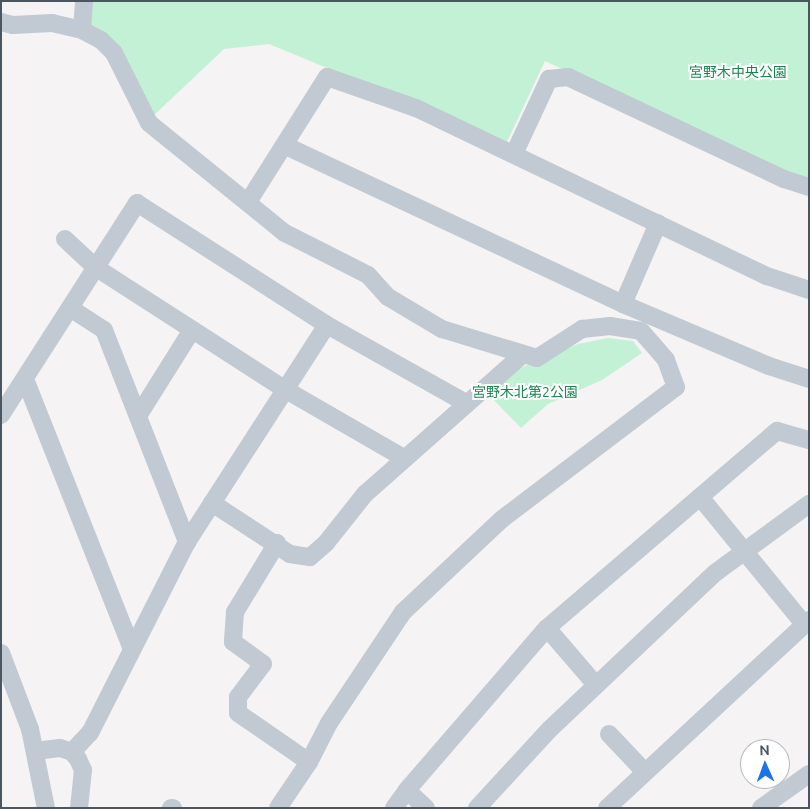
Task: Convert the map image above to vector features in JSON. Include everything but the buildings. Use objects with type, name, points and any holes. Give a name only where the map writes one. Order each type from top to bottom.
[{"type":"street","points":[[82,30],[84,1]]},
{"type":"street","points":[[1,22],[13,25],[52,23],[82,30],[101,40],[114,53],[149,123],[285,233],[368,275],[388,297],[442,329],[522,355],[537,358],[582,329],[610,326],[641,331],[666,360],[676,387],[502,519],[403,612],[329,723],[309,762],[278,808]]},
{"type":"street","points":[[248,202],[286,146],[327,77],[416,108],[767,276],[809,290]]},
{"type":"street","points":[[514,154],[549,79],[568,77],[784,179],[809,187]]},
{"type":"street","points":[[286,146],[623,304],[769,366],[809,379]]},
{"type":"street","points":[[1,415],[137,203],[327,325],[466,403]]},
{"type":"street","points":[[623,304],[658,223]]},
{"type":"street","points":[[65,239],[95,267],[192,330],[286,390],[404,458]]},
{"type":"street","points":[[70,308],[104,330],[187,542]]},
{"type":"street","points":[[72,752],[90,733],[187,542],[327,325]]},
{"type":"street","points":[[138,416],[192,330]]},
{"type":"street","points":[[212,503],[277,543],[290,554],[310,557],[326,543],[364,494],[522,355]]},
{"type":"street","points":[[25,379],[132,649]]},
{"type":"street","points":[[394,808],[407,790],[547,628],[777,431],[809,440]]},
{"type":"street","points":[[607,808],[644,771],[806,622],[700,497]]},
{"type":"street","points":[[477,808],[596,684],[715,573],[809,504]]},
{"type":"street","points":[[277,543],[236,612],[233,642],[263,664],[238,697],[238,713],[309,762]]},
{"type":"street","points":[[547,628],[596,684]]},
{"type":"street","points":[[1,653],[35,751],[46,808]]},
{"type":"street","points":[[609,734],[644,771]]},
{"type":"street","points":[[35,751],[60,748],[72,752],[83,770],[79,808]]},
{"type":"street","points":[[761,808],[809,774]]},
{"type":"street","points":[[407,790],[426,808]]},
{"type":"green space","name":"宮野木中央公園","points":[[87,1],[809,1],[809,183],[545,61],[505,146],[419,106],[269,44],[224,49],[151,118],[86,26]]},
{"type":"green space","name":"宮野木北第2公園","points":[[608,338],[633,341],[642,353],[602,380],[548,404],[521,428],[487,393],[513,371],[578,344]]}]
